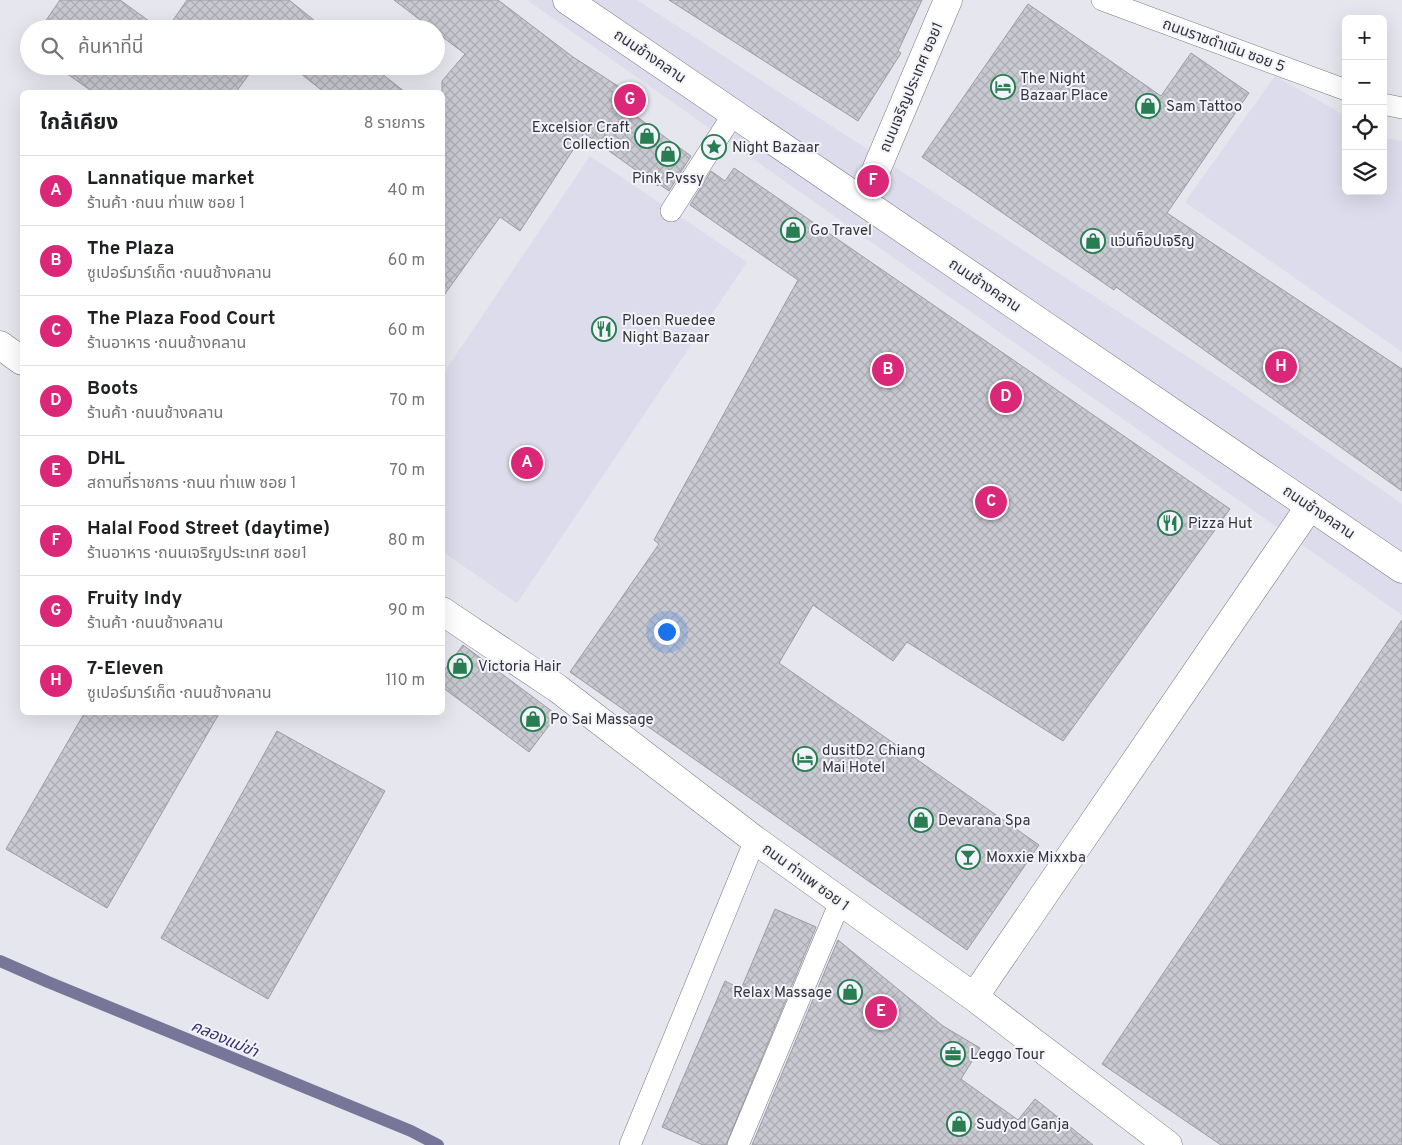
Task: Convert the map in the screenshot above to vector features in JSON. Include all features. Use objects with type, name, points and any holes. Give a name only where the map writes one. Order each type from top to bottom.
[{"type":"street","name":"ถนนช้างคลาน","points":[[567,0],[1402,569]]},
{"type":"street","name":"ถนนเจริญประเทศ ซอย1","points":[[863,202],[948,0]]},
{"type":"street","points":[[0,345],[20,360]]},
{"type":"street","points":[[974,997],[1310,506]]},
{"type":"street","name":"ถนน ท่าแพ ซอย 1","points":[[445,613],[557,688],[755,840],[974,997],[1168,1145]]},
{"type":"lane","name":"ถนนราชดำเนิน ซอย 5","points":[[1102,0],[1342,89]]},
{"type":"lane","points":[[1387,105],[1402,108]]},
{"type":"lane","points":[[672,211],[734,114]]},
{"type":"lane","points":[[630,1145],[755,840]]},
{"type":"lane","points":[[738,1145],[840,902]]},
{"type":"shaded area","points":[[527,0],[637,0],[1225,381],[1402,504],[1402,615]]},
{"type":"shaded area","points":[[1275,76],[1342,114],[1342,195],[1387,195],[1387,139],[1402,141],[1402,352],[1185,202]]},
{"type":"shaded area","points":[[590,156],[747,262],[517,603],[445,553],[445,371]]},
{"type":"building","points":[[60,0],[120,0],[148,20],[46,20]]},
{"type":"building","points":[[187,0],[289,0],[314,20],[173,20]]},
{"type":"building","points":[[394,0],[498,0],[573,57],[638,99],[629,111],[691,156],[669,191],[659,184],[658,186],[584,133],[520,231],[500,217],[445,294],[445,90],[442,90],[442,81],[465,54],[445,39],[445,20],[420,20]]},
{"type":"building","points":[[669,0],[922,0],[898,51],[901,53],[858,121]]},
{"type":"building","points":[[1028,4],[1161,96],[1191,53],[1249,93],[1167,213],[1402,369],[1402,491],[1116,287],[1114,290],[922,157]]},
{"type":"building","points":[[69,75],[248,75],[237,90],[90,90]]},
{"type":"building","points":[[302,75],[383,75],[402,90],[321,90]]},
{"type":"building","points":[[734,168],[1230,509],[1063,741],[907,642],[893,661],[813,605],[779,663],[1039,845],[967,950],[570,672],[659,544],[654,540],[798,280],[690,205],[711,171],[725,181]]},
{"type":"building","points":[[1402,620],[1402,1145],[1221,1145],[1102,1064]]},
{"type":"building","points":[[463,645],[557,715],[529,752],[445,689],[445,669]]},
{"type":"building","points":[[83,715],[218,715],[107,908],[6,849]]},
{"type":"building","points":[[277,731],[385,791],[268,999],[161,938]]},
{"type":"building","points":[[775,909],[816,927],[726,1145],[703,1145],[662,1127],[725,981],[741,989]]},
{"type":"building","points":[[838,940],[943,1026],[980,1048],[961,1079],[1018,1120],[1035,1099],[1093,1145],[752,1145]]},
{"type":"waterway","name":"คลองแม่ข่า","points":[[0,961],[411,1131],[438,1145]]},
{"type":"place","name":"The Night Bazaar Place","points":[[1003,87]]},
{"type":"place","name":"Fruity Indy","points":[[630,100]]},
{"type":"place","name":"Sam Tattoo","points":[[1148,106]]},
{"type":"place","name":"Excelsior Craft Collection","points":[[647,136]]},
{"type":"place","name":"Night Bazaar","points":[[714,147]]},
{"type":"place","name":"Pink Pvssy","points":[[668,154]]},
{"type":"place","name":"Halal Food Street (daytime)","points":[[873,181]]},
{"type":"place","name":"Go Travel","points":[[793,230]]},
{"type":"place","name":"แว่นท็อปเจริญ","points":[[1093,241]]},
{"type":"place","name":"Ploen Ruedee Night Bazaar","points":[[604,329]]},
{"type":"place","name":"7-Eleven","points":[[1281,367]]},
{"type":"place","name":"The Plaza","points":[[888,370]]},
{"type":"place","name":"Boots","points":[[1006,397]]},
{"type":"place","name":"Lannatique market","points":[[527,463]]},
{"type":"place","name":"The Plaza Food Court","points":[[991,502]]},
{"type":"place","name":"Pizza Hut","points":[[1170,523]]},
{"type":"place","name":"Victoria Hair","points":[[460,666]]},
{"type":"place","name":"Po Sai Massage","points":[[533,719]]},
{"type":"place","name":"dusitD2 Chiang Mai Hotel","points":[[805,759]]},
{"type":"place","name":"Devarana Spa","points":[[921,820]]},
{"type":"place","name":"Moxxie Mixxba","points":[[968,857]]},
{"type":"place","name":"Relax Massage","points":[[850,992]]},
{"type":"place","name":"DHL","points":[[881,1012]]},
{"type":"place","name":"Leggo Tour","points":[[953,1054]]},
{"type":"place","name":"Sudyod Ganja","points":[[959,1124]]}]
